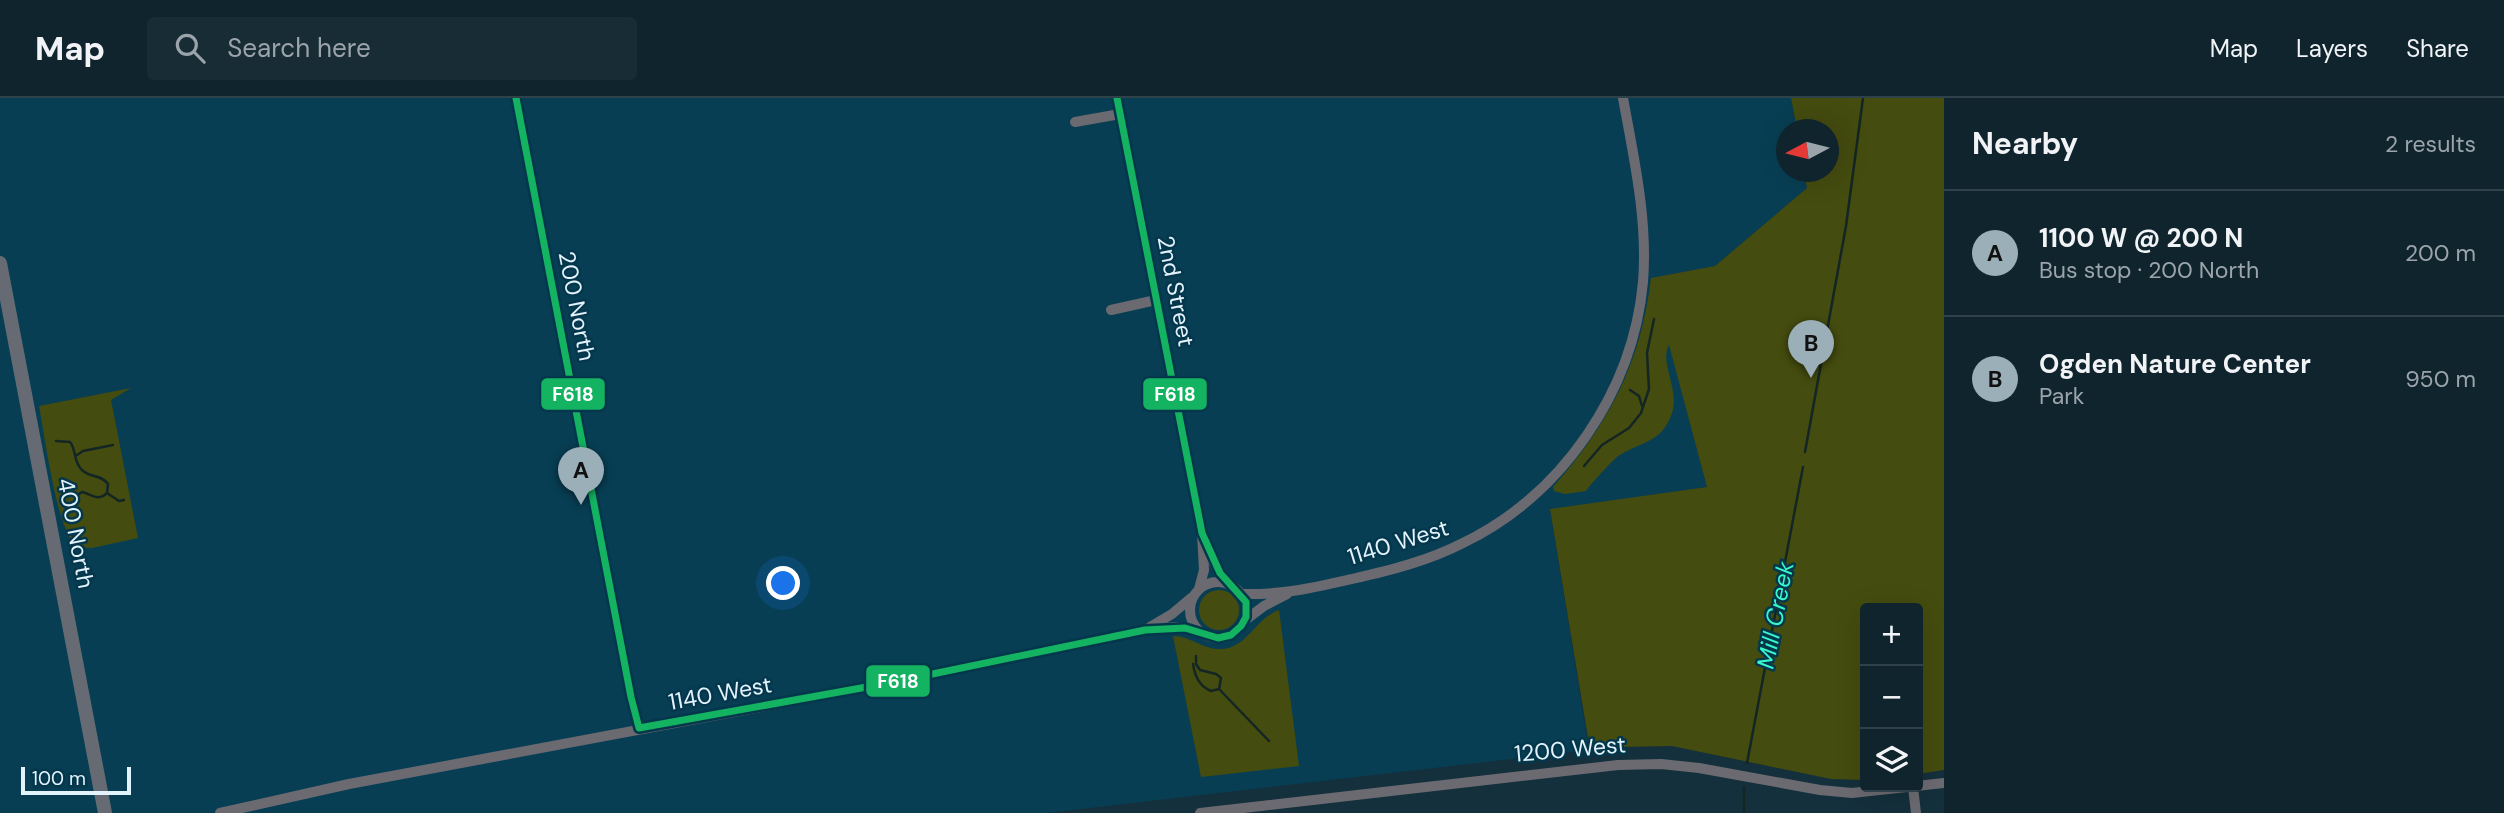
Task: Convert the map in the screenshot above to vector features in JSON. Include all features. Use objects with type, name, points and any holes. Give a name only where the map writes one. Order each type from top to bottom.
[{"type":"main road","name":"400 North","points":[[0,263],[105,813]]},
{"type":"street","name":"200 North","points":[[516,98],[639,728]]},
{"type":"street","name":"2nd Street","points":[[1117,98],[1202,533],[1203,570],[1199,589]]},
{"type":"street","name":"1140 West","points":[[1242,594],[1289,593],[1397,569],[1432,557],[1496,525],[1527,501],[1570,458],[1595,424],[1616,384],[1637,319],[1643,284],[1643,213],[1623,98]]},
{"type":"street","points":[[1075,122],[1120,114]]},
{"type":"street","points":[[1111,310],[1156,300]]},
{"type":"street","name":"2nd Street","points":[[1202,533],[1214,563],[1228,583]]},
{"type":"street","points":[[1213,582],[1228,583],[1242,594],[1247,612],[1244,621],[1232,635],[1223,638],[1205,636],[1198,631],[1189,616],[1191,598],[1199,589],[1213,582]]},
{"type":"street","name":"1140 West","points":[[1244,621],[1264,606],[1289,593]]},
{"type":"street","name":"1140 West","points":[[1144,630],[1172,614],[1191,598]]},
{"type":"street","name":"1140 West","points":[[220,813],[359,782],[889,683],[1144,630],[1177,627],[1198,631]]},
{"type":"street","name":"1200 West","points":[[1200,813],[1618,765],[1661,764],[1699,768],[1836,792],[1867,792]]},
{"type":"street","name":"1200 West","points":[[1923,786],[1944,783]]},
{"type":"street","points":[[1914,792],[1916,813]]},
{"type":"shaded area","points":[[0,98],[1791,98],[1795,119],[1776,119],[1776,182],[1806,182],[1807,188],[1715,266],[1652,280],[1707,487],[1550,510],[1589,750],[1047,813],[0,813]]},
{"type":"green space","points":[[1791,98],[1944,98],[1944,770],[1923,773],[1923,603],[1860,603],[1860,780],[1831,779],[1672,746],[1590,750],[1550,509],[1707,487],[1669,345],[1666,360],[1674,404],[1663,430],[1657,436],[1617,457],[1586,491],[1565,494],[1554,491],[1553,487],[1591,440],[1619,391],[1639,338],[1651,278],[1715,266],[1807,188],[1806,182],[1839,182],[1839,119],[1795,119]]},
{"type":"green space","points":[[131,388],[111,400],[138,538],[92,548],[76,547],[69,536],[57,501],[39,406]]},
{"type":"green space","points":[[1219,590],[1233,596],[1239,610],[1233,624],[1219,630],[1205,624],[1199,610],[1205,596]]},
{"type":"green space","points":[[1279,610],[1299,766],[1201,777],[1173,636],[1215,649],[1230,647],[1238,644],[1264,619]]},
{"type":"waterway","name":"Mill Creek","points":[[1805,452],[1846,226],[1863,98]]},
{"type":"waterway","points":[[1584,466],[1602,445],[1629,428],[1641,413],[1649,389],[1647,353],[1654,319]]},
{"type":"waterway","points":[[1630,390],[1639,396],[1642,406]]},
{"type":"waterway","points":[[56,441],[70,442],[77,464],[82,470],[108,484],[107,493],[100,497],[82,492],[76,496]]},
{"type":"waterway","points":[[77,455],[83,451],[113,445]]},
{"type":"waterway","name":"Mill Creek","points":[[1747,763],[1803,467]]},
{"type":"waterway","points":[[107,493],[119,501],[124,500]]},
{"type":"waterway","points":[[1193,664],[1196,676],[1203,686],[1211,691],[1219,689],[1221,678],[1200,670],[1196,664],[1196,656]]},
{"type":"waterway","points":[[1219,689],[1269,741]]},
{"type":"waterway","name":"Mill Creek","points":[[1744,787],[1744,813]]},
{"type":"transit line","name":"F618","points":[[516,98],[639,728],[889,683],[1145,630],[1185,628],[1218,638],[1231,635],[1241,626],[1246,617],[1246,602],[1220,573],[1202,533],[1117,98]]},
{"type":"place","name":"Ogden Nature Center","points":[[1811,378]]},
{"type":"place","name":"1100 W @ 200 N","points":[[581,505]]}]
